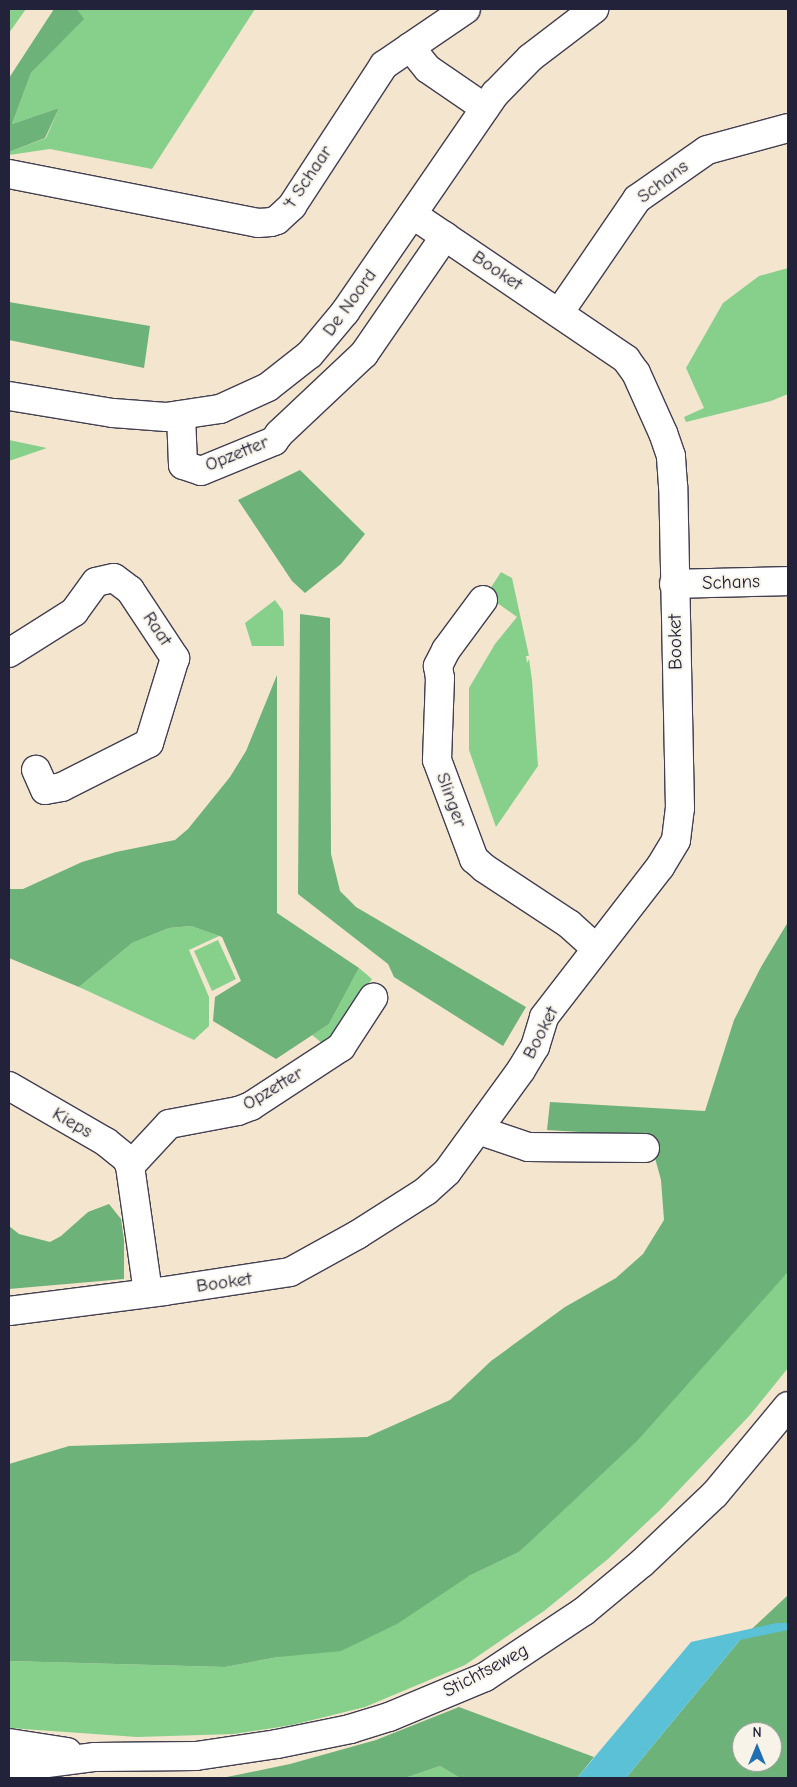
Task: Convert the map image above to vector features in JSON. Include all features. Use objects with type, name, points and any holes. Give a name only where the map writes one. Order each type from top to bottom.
[{"type":"street","name":"'t Schaar","points":[[9,174],[258,223],[277,220],[292,206],[384,65],[466,9]]},
{"type":"street","name":"De Noord","points":[[9,396],[129,415],[181,415],[220,409],[268,388],[310,354],[345,312],[484,108],[506,81],[530,58],[594,9]]},
{"type":"street","points":[[410,47],[428,69],[484,108]]},
{"type":"street","name":"Schans","points":[[559,313],[637,199],[707,150],[788,128]]},
{"type":"street","name":"Booket","points":[[9,1311],[276,1276],[302,1267],[357,1235],[435,1185],[478,1130],[535,1048],[544,1017],[660,867],[676,840],[680,808],[672,471],[671,456],[663,433],[636,373],[626,359],[412,214]]},
{"type":"street","name":"De Noord","points":[[279,434],[364,354],[445,236]]},
{"type":"street","name":"Opzetter","points":[[181,415],[183,465],[201,471],[274,441],[279,434]]},
{"type":"street","name":"Raat","points":[[9,653],[74,612],[96,582],[114,578],[130,590],[176,658],[149,742],[62,787],[45,790],[36,770]]},
{"type":"street","name":"Schans","points":[[674,584],[788,581]]},
{"type":"street","name":"Slinger","points":[[483,600],[446,650],[438,666],[440,678],[438,765],[474,859],[484,868],[569,924],[596,948]]},
{"type":"street","name":"Opzetter","points":[[130,1166],[169,1124],[238,1111],[251,1106],[341,1046],[373,998]]},
{"type":"street","name":"Kieps","points":[[9,1086],[106,1142],[122,1153],[130,1166]]},
{"type":"street","points":[[478,1130],[528,1147],[645,1148]]},
{"type":"street","points":[[130,1166],[148,1293]]},
{"type":"street","name":"Stichtseweg","points":[[9,1768],[95,1757],[196,1756],[277,1744],[350,1729],[389,1717],[485,1677],[584,1612],[642,1563],[715,1494],[788,1406]]},
{"type":"street","name":"Stichtseweg","points":[[9,1744],[95,1757]]},
{"type":"green space","points":[[9,9],[26,9],[9,33]]},
{"type":"green space","points":[[54,9],[77,9],[84,19],[31,73],[12,124],[59,108],[45,138],[9,152],[9,78]]},
{"type":"green space","points":[[77,9],[255,9],[152,169],[50,149],[9,155],[9,152],[46,138],[59,108],[12,124],[31,73],[83,19]]},
{"type":"green space","points":[[788,268],[788,394],[771,401],[686,422],[684,417],[704,408],[686,368],[723,303],[759,276]]},
{"type":"green space","points":[[9,302],[150,326],[144,368],[9,340]]},
{"type":"green space","points":[[9,440],[47,448],[9,461]]},
{"type":"green space","points":[[300,470],[365,534],[341,564],[305,593],[292,581],[238,500]]},
{"type":"green space","points":[[501,572],[512,578],[529,656],[526,656],[527,663],[529,659],[532,680],[538,766],[496,827],[469,750],[469,688],[495,644],[517,617],[486,595]]},
{"type":"green space","points":[[275,600],[283,611],[284,646],[252,646],[245,623]]},
{"type":"green space","points":[[300,614],[330,618],[331,854],[340,891],[356,907],[526,1007],[503,1046],[394,977],[388,964],[298,894]]},
{"type":"green space","points":[[277,675],[277,913],[359,968],[329,1024],[276,1059],[213,1021],[215,997],[241,981],[222,937],[191,926],[169,928],[132,943],[79,987],[9,958],[9,889],[23,889],[82,862],[116,852],[175,840],[188,829],[230,777],[246,751]]},
{"type":"green space","points":[[788,922],[788,1272],[637,1441],[519,1552],[469,1576],[397,1624],[341,1651],[278,1657],[225,1667],[9,1661],[9,1464],[69,1446],[367,1437],[450,1400],[491,1361],[565,1307],[616,1278],[643,1254],[664,1220],[661,1180],[649,1136],[547,1130],[550,1102],[705,1111],[734,1020],[761,967]]},
{"type":"green space","points":[[191,926],[219,936],[189,950],[209,997],[209,1026],[194,1040],[79,987],[132,943],[169,928]]},
{"type":"green space","points":[[218,940],[236,979],[212,991],[194,951]]},
{"type":"green space","points":[[359,968],[372,979],[334,1035],[322,1043],[312,1035],[329,1024]]},
{"type":"green space","points":[[109,1204],[121,1219],[124,1240],[124,1279],[9,1289],[9,1226],[19,1234],[50,1242],[61,1236],[88,1212]]},
{"type":"green space","points":[[788,1272],[788,1368],[750,1415],[661,1509],[608,1559],[544,1611],[465,1665],[365,1707],[292,1725],[234,1734],[137,1737],[9,1728],[9,1661],[225,1667],[278,1657],[469,1576],[519,1552]]},
{"type":"green space","points":[[788,1595],[788,1778],[626,1778],[740,1640]]},
{"type":"green space","points":[[459,1707],[594,1757],[577,1778],[460,1778],[440,1766],[405,1778],[222,1778],[290,1764],[376,1740]]},
{"type":"green space","points":[[440,1766],[460,1778],[405,1778]]},
{"type":"water","points":[[776,1623],[788,1623],[788,1630],[740,1640],[626,1778],[577,1778],[691,1642]]}]
